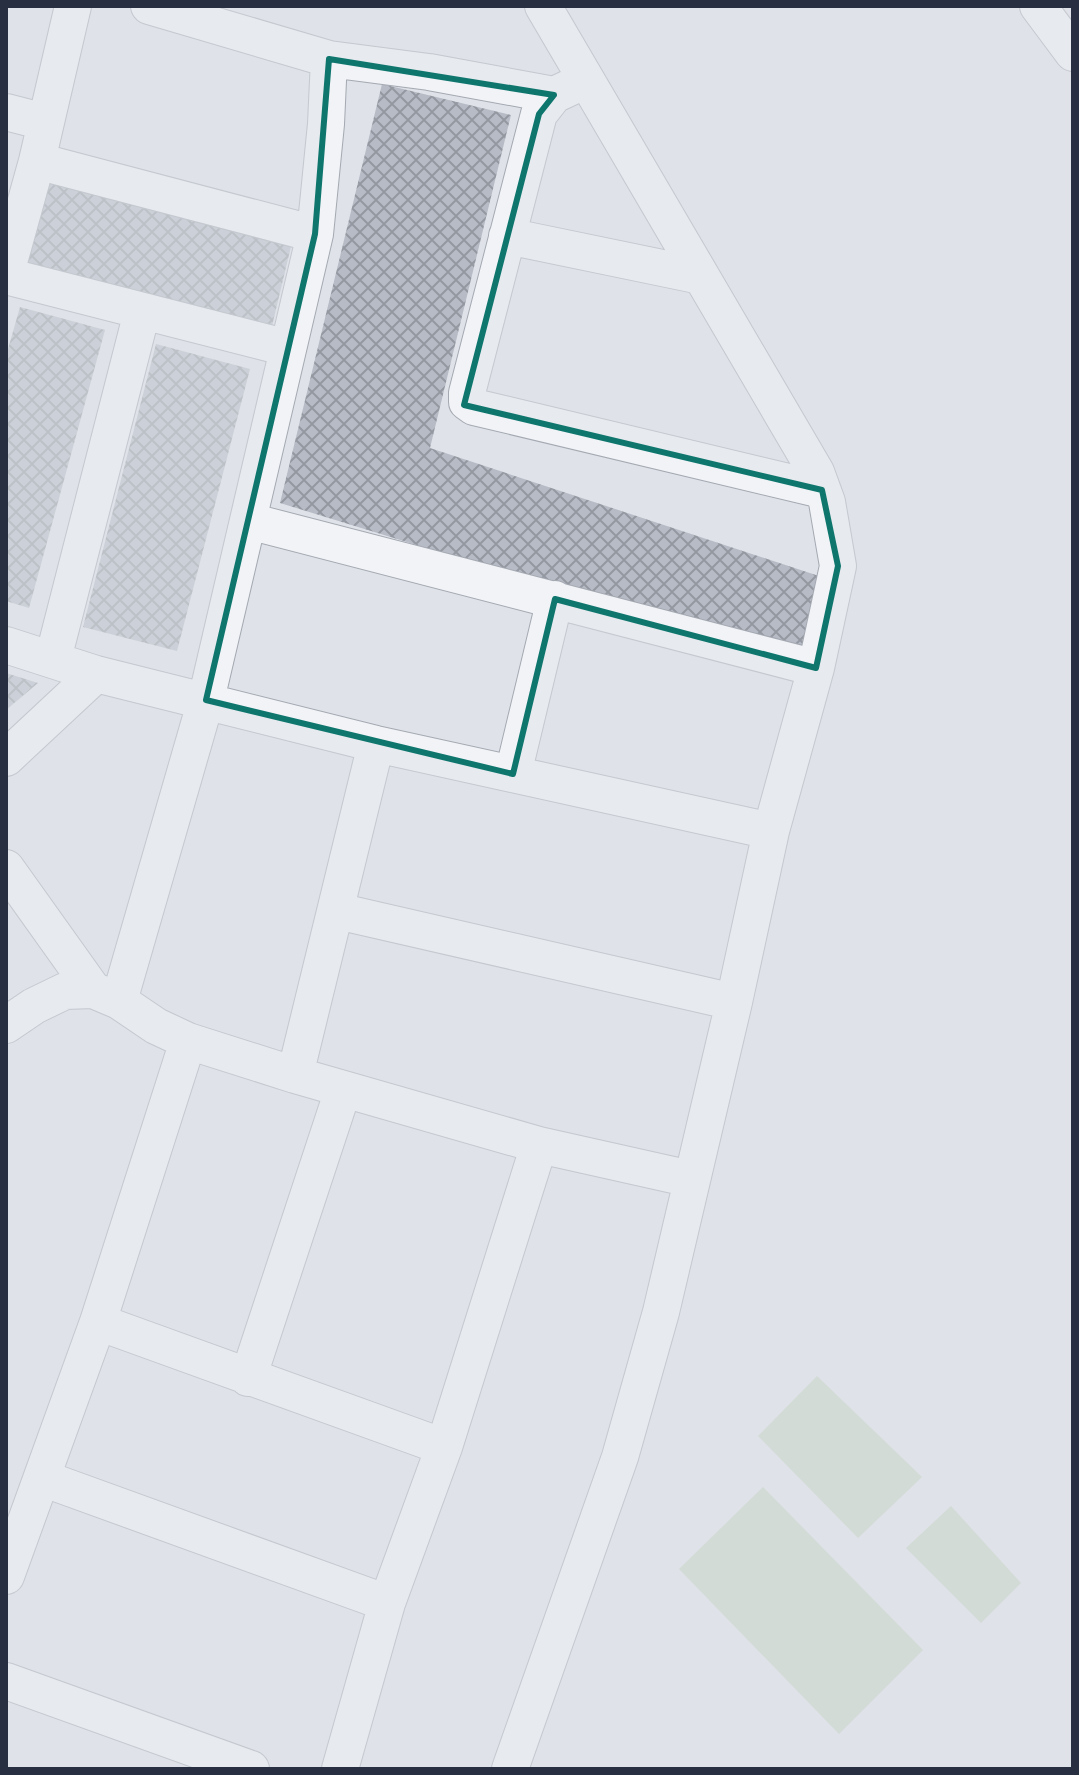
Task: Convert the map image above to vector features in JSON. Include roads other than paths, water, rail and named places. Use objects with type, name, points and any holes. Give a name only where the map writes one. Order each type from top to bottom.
[{"type":"street","points":[[73,6],[37,161],[6,274],[288,348]]},
{"type":"street","points":[[149,6],[329,59],[570,88]]},
{"type":"street","points":[[510,1769],[620,1457],[661,1312],[771,831],[816,668],[838,566],[827,502],[816,472],[701,276],[570,88],[543,6]]},
{"type":"street","points":[[1038,6],[1073,53]]},
{"type":"street","points":[[106,996],[206,700],[249,521],[315,234],[329,59]]},
{"type":"street","points":[[570,88],[539,114],[467,402],[474,407],[822,490]]},
{"type":"street","points":[[6,112],[45,122]]},
{"type":"street","points":[[37,161],[315,234]]},
{"type":"street","points":[[507,236],[701,276]]},
{"type":"street","points":[[53,659],[142,312]]},
{"type":"street","points":[[249,521],[816,668]]},
{"type":"street","points":[[513,774],[555,599]]},
{"type":"street","points":[[6,645],[96,674],[376,744],[771,831]]},
{"type":"street","points":[[6,758],[96,674]]},
{"type":"street","points":[[295,1075],[376,744]]},
{"type":"street","points":[[6,868],[106,996],[188,1041],[343,1090],[539,1145],[691,1179]]},
{"type":"street","points":[[337,911],[734,1002]]},
{"type":"street","points":[[6,1025],[34,1006],[65,991],[106,996]]},
{"type":"street","points":[[6,1576],[98,1322],[188,1041]]},
{"type":"street","points":[[248,1378],[343,1090]]},
{"type":"street","points":[[340,1769],[387,1603],[444,1447],[539,1145]]},
{"type":"street","points":[[98,1322],[444,1447]]},
{"type":"street","points":[[42,1478],[387,1603]]},
{"type":"street","points":[[9,1692],[251,1769]]}]
